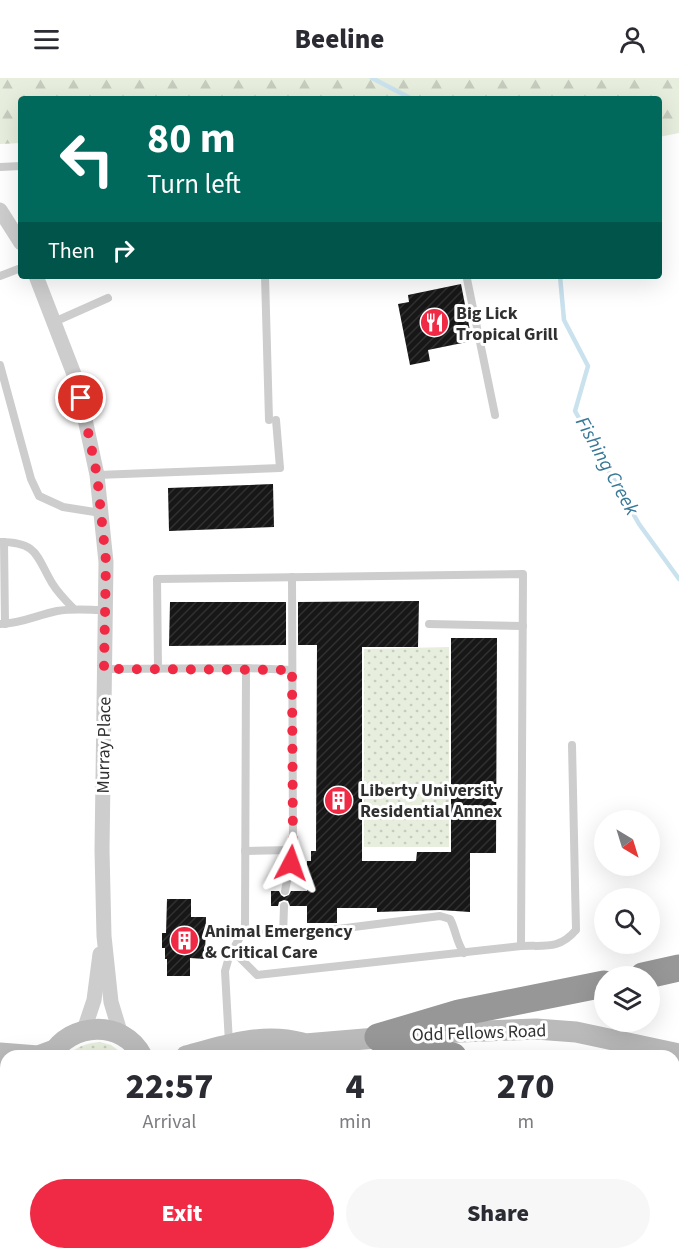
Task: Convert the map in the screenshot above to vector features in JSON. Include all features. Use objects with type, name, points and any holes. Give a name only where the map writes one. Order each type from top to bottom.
[{"type":"highway","points":[[660,972],[679,968]]},
{"type":"highway","points":[[378,1037],[459,1013],[594,986]]},
{"type":"highway","points":[[378,1037],[429,1050]]},
{"type":"main road","points":[[55,1050],[72,1035],[96,1028],[121,1035],[141,1050]]},
{"type":"main road","name":"Odd Fellows Road","points":[[286,1050],[305,1044],[378,1037],[536,1029],[576,1032],[664,1050]]},
{"type":"main road","name":"Odd Fellows Road","points":[[208,1050],[264,1038],[285,1038],[305,1044]]},
{"type":"street","points":[[0,210],[18,238]]},
{"type":"street","name":"Murray Place","points":[[37,279],[77,382],[97,475],[106,561],[102,839],[104,936],[111,1002],[121,1035]]},
{"type":"street","name":"Murray Place","points":[[84,1030],[94,1000],[104,936]]},
{"type":"lane","points":[[0,166],[18,166]]},
{"type":"lane","points":[[0,276],[18,268]]},
{"type":"lane","points":[[97,475],[280,468],[273,420],[264,279]]},
{"type":"lane","points":[[467,279],[495,415]]},
{"type":"lane","points":[[54,322],[108,298]]},
{"type":"lane","points":[[0,365],[31,479],[39,496],[63,507],[101,513]]},
{"type":"lane","points":[[74,609],[51,582],[43,562],[33,551],[16,542],[2,542],[2,624],[74,609],[105,610]]},
{"type":"lane","points":[[158,669],[157,579],[524,574],[521,946]]},
{"type":"lane","points":[[285,891],[293,850],[292,577]]},
{"type":"lane","points":[[429,624],[523,626]]},
{"type":"lane","points":[[229,1044],[225,971],[232,950],[245,928],[246,668]]},
{"type":"lane","points":[[104,669],[292,670]]},
{"type":"lane","points":[[232,950],[257,975],[521,946],[557,945],[567,941],[576,930],[572,745]]},
{"type":"lane","points":[[245,851],[293,850]]},
{"type":"lane","points":[[283,936],[284,906]]},
{"type":"lane","points":[[243,933],[283,936],[440,916],[450,919],[457,943],[464,952]]},
{"type":"green space","points":[[0,78],[679,78],[679,133],[662,136],[662,96],[18,96],[18,143],[0,144]]},
{"type":"green space","points":[[449,647],[449,847],[364,847],[364,649]]},
{"type":"green space","points":[[100,1042],[118,1050],[75,1050]]},
{"type":"building","name":"Big Lick Tropical Grill","points":[[461,284],[472,341],[428,350],[430,361],[410,365],[398,304],[409,302],[408,295]]},
{"type":"building","points":[[273,484],[274,527],[169,531],[168,488]]},
{"type":"building","name":"Liberty University Residential Annex","points":[[419,601],[418,647],[362,647],[362,861],[416,861],[417,852],[451,852],[451,638],[497,638],[496,853],[470,853],[470,912],[440,910],[377,912],[377,908],[337,908],[337,923],[307,923],[307,906],[290,906],[288,901],[284,900],[279,902],[278,906],[271,906],[271,891],[279,891],[284,897],[291,891],[307,891],[307,861],[311,861],[311,851],[316,851],[317,645],[298,645],[298,602]]},
{"type":"building","points":[[170,602],[286,602],[286,645],[169,646]]},
{"type":"building","name":"Animal Emergency & Critical Care","points":[[167,899],[191,899],[191,917],[206,917],[205,959],[190,958],[190,976],[167,976],[167,959],[165,959],[165,948],[162,948],[162,933],[166,933]]},
{"type":"waterway","name":"Fishing Creek","points":[[372,78],[406,96]]},
{"type":"waterway","name":"Fishing Creek","points":[[560,279],[564,320],[588,366],[575,411],[639,524],[679,579]]},
{"type":"place","name":"Big Lick Tropical Grill","points":[[435,323]]},
{"type":"place","name":"Liberty University Residential Annex","points":[[339,800]]},
{"type":"place","name":"Animal Emergency & Critical Care","points":[[184,941]]},
{"type":"route","points":[[81,398],[97,475],[106,561],[104,669],[292,670],[293,850],[291,863]]}]
